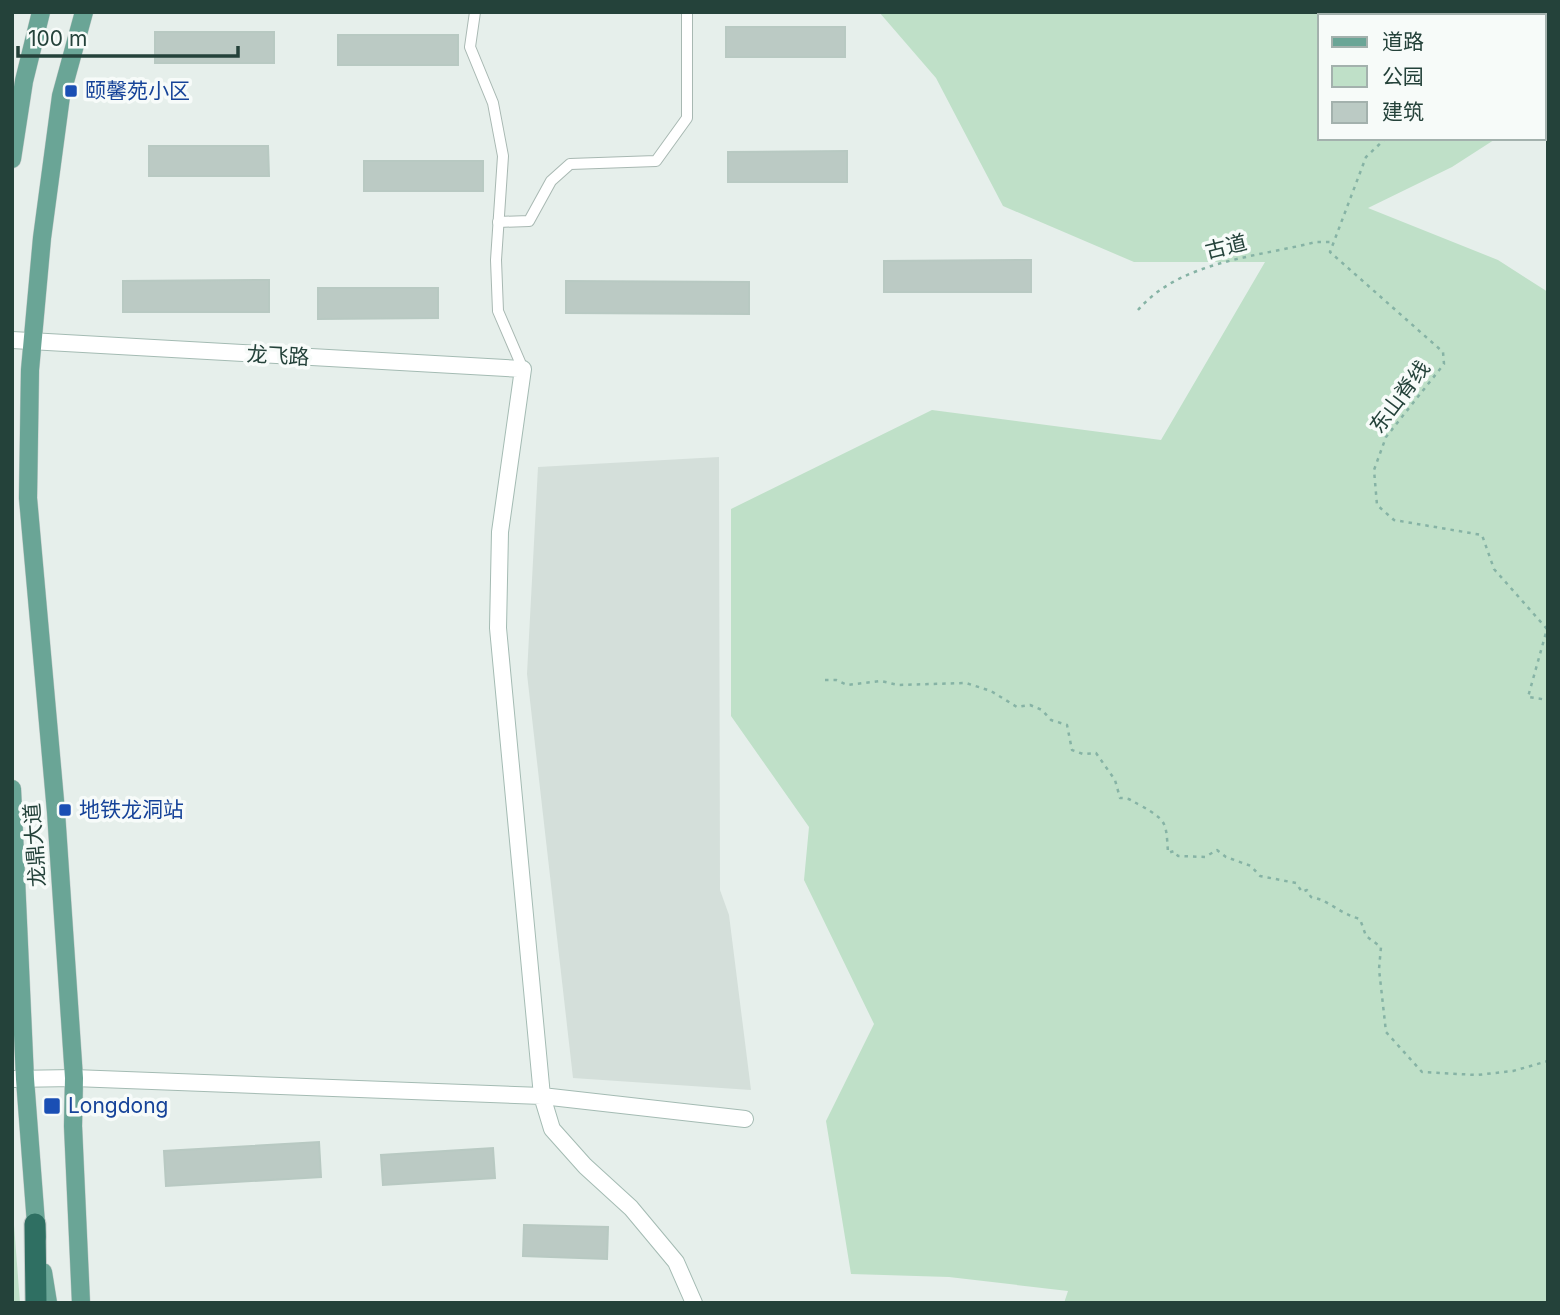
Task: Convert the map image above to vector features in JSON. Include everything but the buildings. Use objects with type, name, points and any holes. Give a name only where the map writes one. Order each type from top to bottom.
[{"type":"highway","points":[[35,1224],[36,1303]]},
{"type":"main road","points":[[12,159],[24,81],[41,12]]},
{"type":"main road","name":"龙鼎大道","points":[[81,1303],[73,1126],[74,1078],[56,812],[27,498],[33,343],[61,96],[84,12]]},
{"type":"main road","name":"龙鼎大道","points":[[12,789],[18,1079],[35,1224],[48,1303]]},
{"type":"street","points":[[475,12],[470,47],[493,103],[503,156],[496,260],[498,311],[523,369],[500,533],[498,628],[542,1097],[552,1129],[585,1166],[631,1208],[676,1262],[694,1303]]},
{"type":"street","points":[[498,222],[529,221],[551,181],[570,164],[656,161],[687,118],[687,12]]},
{"type":"street","name":"龙飞路","points":[[12,340],[523,369]]},
{"type":"street","points":[[18,1079],[74,1078],[542,1097],[745,1119]]},
{"type":"path","points":[[1334,242],[1366,157],[1384,140]]},
{"type":"path","name":"古道","points":[[1138,310],[1150,297],[1196,270],[1316,242],[1334,242]]},
{"type":"path","name":"东山脊线","points":[[1334,242],[1329,252],[1443,352],[1444,364],[1386,437],[1374,470],[1377,505],[1394,520],[1482,535],[1494,569],[1546,629],[1528,697],[1548,701]]},
{"type":"path","points":[[825,680],[836,680],[847,685],[881,681],[898,685],[966,683],[991,691],[1017,707],[1030,705],[1042,710],[1051,720],[1067,725],[1072,750],[1083,754],[1096,752],[1115,780],[1120,798],[1131,798],[1160,815],[1167,830],[1168,853],[1174,850],[1178,856],[1205,857],[1217,850],[1226,857],[1251,866],[1260,876],[1296,883],[1302,892],[1307,890],[1311,897],[1318,898],[1343,915],[1360,919],[1366,936],[1381,947],[1379,970],[1386,1032],[1413,1066],[1422,1072],[1477,1075],[1513,1071],[1548,1061]]},
{"type":"shaded area","points":[[719,457],[720,890],[729,915],[751,1090],[573,1078],[527,674],[538,467]]},
{"type":"green space","points":[[879,12],[1548,12],[1546,104],[1546,14],[1318,14],[1318,140],[1494,140],[1452,167],[1368,208],[1498,260],[1548,292],[1548,1303],[1064,1303],[1068,1291],[949,1277],[851,1274],[826,1121],[874,1024],[804,880],[809,827],[731,716],[731,509],[932,410],[1161,440],[1265,262],[1134,262],[1003,206],[936,78]]},
{"type":"green space","points":[[12,1199],[20,1303],[12,1303]]},
{"type":"place","name":"颐馨苑小区","points":[[71,91]]},
{"type":"place","name":"地铁龙洞站","points":[[65,810]]},
{"type":"place","name":"Longdong","points":[[52,1106]]}]
